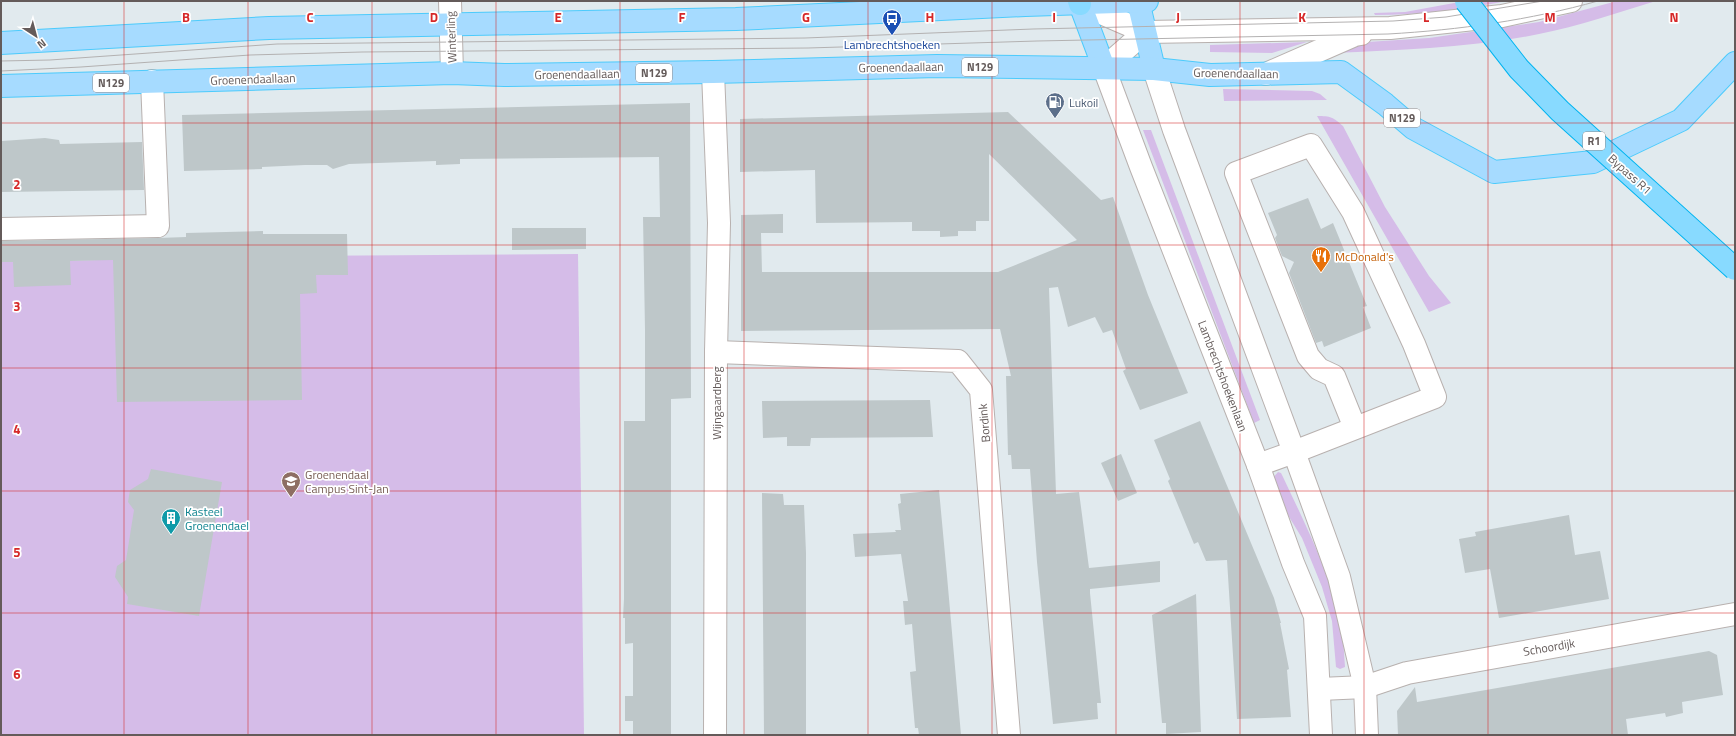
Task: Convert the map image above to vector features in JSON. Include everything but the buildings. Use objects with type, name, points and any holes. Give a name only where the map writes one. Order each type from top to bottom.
[{"type":"highway","name":"Bypass R1","points":[[1466,1],[1520,69],[1560,111],[1735,269]]},
{"type":"main road","points":[[1138,1],[1154,68]]},
{"type":"main road","points":[[1,43],[238,30],[451,24],[736,19],[1025,5],[1147,1]]},
{"type":"main road","points":[[1080,3],[1104,68]]},
{"type":"main road","name":"Groenendaallaan","points":[[1,86],[452,73],[504,75],[713,72],[937,66],[1154,68],[1210,75],[1265,75],[1341,72],[1385,104],[1413,128],[1494,172],[1593,162],[1682,120],[1735,63]]},
{"type":"street","name":"Winterling","points":[[450,1],[452,73]]},
{"type":"street","points":[[1080,3],[1145,32],[1390,28],[1502,16],[1571,1]]},
{"type":"street","points":[[1265,75],[1356,35],[1390,28]]},
{"type":"street","points":[[1104,68],[1145,32]]},
{"type":"street","name":"Lambrechtshoekenlaan","points":[[1104,68],[1136,154],[1258,465],[1293,563],[1315,616],[1320,689],[1321,735]]},
{"type":"street","points":[[1154,68],[1172,124],[1339,577],[1365,687],[1367,735]]},
{"type":"street","name":"Wijngaardberg","points":[[713,72],[718,223],[716,352],[715,735]]},
{"type":"street","points":[[1,229],[158,226],[152,81]]},
{"type":"street","points":[[1258,465],[1294,452],[1356,428],[1435,397],[1414,344],[1353,212],[1311,145],[1236,174],[1308,356],[1319,369],[1334,376],[1356,428]]},
{"type":"street","name":"Bordink","points":[[716,352],[958,361],[981,390],[1009,735]]},
{"type":"street","name":"Schoordijk","points":[[1365,687],[1407,673],[1735,614]]},
{"type":"street","points":[[1320,689],[1365,687]]},
{"type":"shaded area","points":[[1465,1],[1507,1],[1425,13],[1375,15],[1374,13],[1405,12]]},
{"type":"shaded area","points":[[1617,1],[1656,1],[1569,27],[1513,39],[1436,48],[1333,53],[1367,42],[1429,38],[1539,22]]},
{"type":"shaded area","points":[[1307,42],[1272,53],[1210,52],[1210,45]]},
{"type":"shaded area","points":[[1223,89],[1312,91],[1320,94],[1327,100],[1224,101]]},
{"type":"shaded area","points":[[1317,116],[1332,118],[1343,126],[1385,207],[1429,276],[1451,303],[1429,312]]},
{"type":"shaded area","points":[[1143,130],[1151,130],[1260,420],[1254,423]]},
{"type":"shaded area","name":"Groenendaal Campus Sint-Jan","points":[[578,254],[584,735],[1,735],[1,262],[286,256]]},
{"type":"shaded area","points":[[1278,472],[1281,473],[1309,534],[1333,594],[1344,646],[1345,667],[1340,669],[1336,667],[1332,621],[1322,587],[1302,538],[1280,502],[1272,479]]},
{"type":"tram line","points":[[1,61],[50,60],[277,44],[805,38],[1033,29],[1393,21],[1446,17],[1543,1]]},
{"type":"tram line","points":[[1,71],[250,55],[362,52],[808,48],[1037,41],[1388,34],[1468,27],[1520,19],[1598,1]]},
{"type":"place","name":"Lambrechtshoeken","points":[[892,36]]},
{"type":"place","name":"Lukoil","points":[[1055,119]]},
{"type":"place","name":"McDonald's","points":[[1321,273]]},
{"type":"place","name":"Groenendaal Campus Sint-Jan","points":[[291,498]]},
{"type":"place","name":"Kasteel Groenendael","points":[[171,535]]}]
